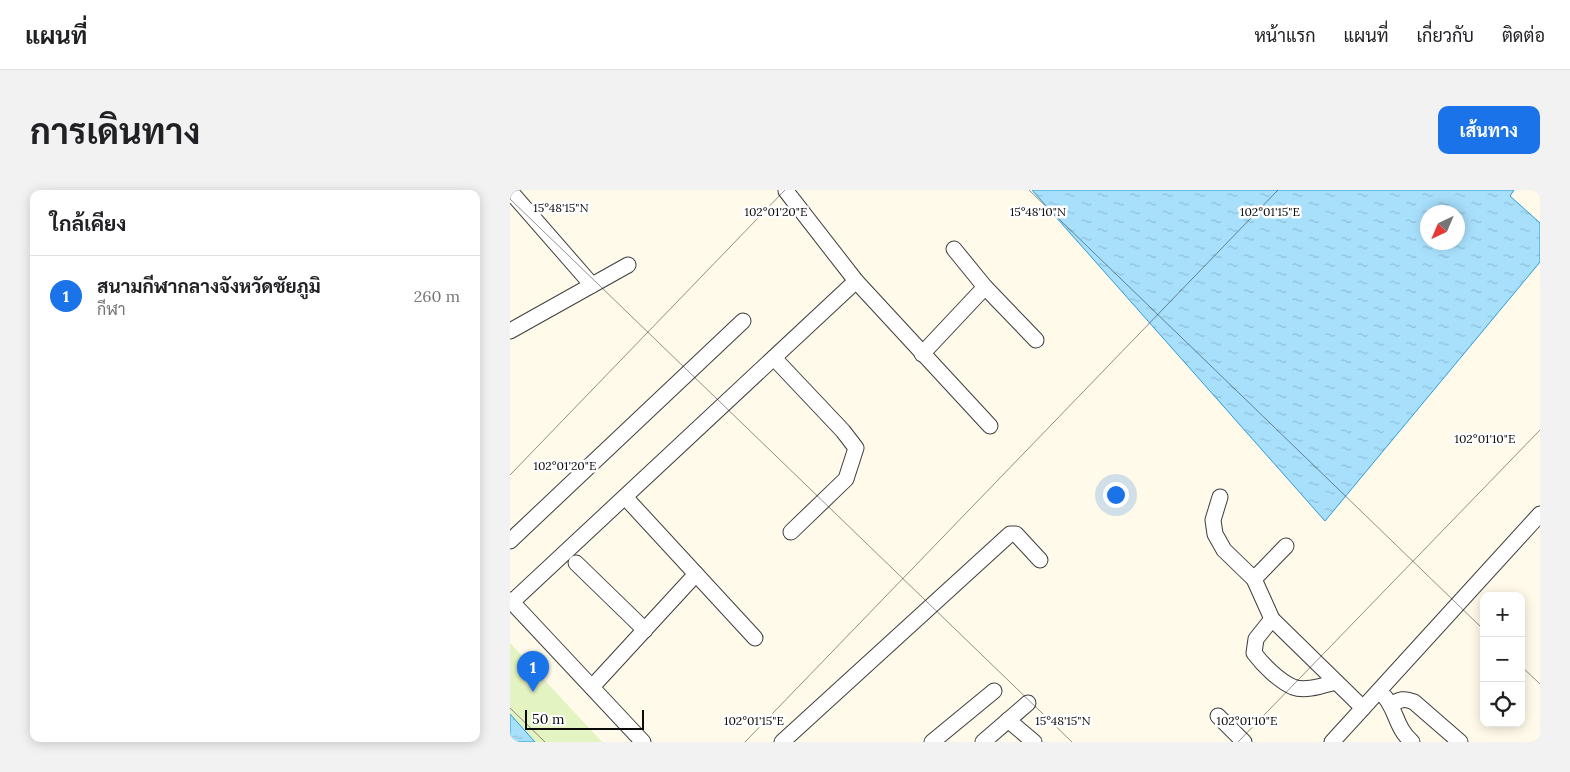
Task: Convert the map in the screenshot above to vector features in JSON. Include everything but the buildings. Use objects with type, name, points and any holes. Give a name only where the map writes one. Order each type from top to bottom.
[{"type":"street","points":[[510,190],[592,285]]},
{"type":"street","points":[[787,190],[856,281],[990,426]]},
{"type":"street","points":[[954,249],[985,287],[1036,340]]},
{"type":"street","points":[[510,332],[628,265]]},
{"type":"street","points":[[642,742],[511,601],[856,281]]},
{"type":"street","points":[[922,354],[985,287]]},
{"type":"street","points":[[510,541],[743,322]]},
{"type":"street","points":[[774,358],[843,431],[856,448],[846,480],[791,532]]},
{"type":"street","points":[[625,497],[755,638]]},
{"type":"street","points":[[1220,497],[1213,520],[1215,534],[1224,550],[1254,579],[1272,619],[1363,708]]},
{"type":"street","points":[[1332,742],[1540,514]]},
{"type":"street","points":[[785,741],[1010,534],[1016,534],[1040,560]]},
{"type":"street","points":[[1254,579],[1286,546]]},
{"type":"street","points":[[576,563],[644,630]]},
{"type":"street","points":[[592,687],[696,574]]},
{"type":"street","points":[[1272,619],[1256,639],[1254,653],[1262,664],[1294,687],[1311,688],[1336,682]]},
{"type":"street","points":[[1379,690],[1391,705],[1396,721],[1407,738],[1412,742]]},
{"type":"street","points":[[932,742],[994,691]]},
{"type":"street","points":[[1391,705],[1405,699],[1414,702],[1460,742]]},
{"type":"street","points":[[982,742],[1028,704]]},
{"type":"street","points":[[1218,716],[1244,742]]},
{"type":"street","points":[[1008,720],[1034,742]]},
{"type":"green space","points":[[510,643],[602,742],[510,742]]},
{"type":"water","points":[[1032,190],[1514,190],[1510,196],[1540,223],[1540,262],[1325,521]]},
{"type":"water","points":[[510,714],[535,742],[510,742]]},
{"type":"place","name":"สนามกีฬากลางจังหวัดชัยภูมิ","points":[[533,692]]}]
